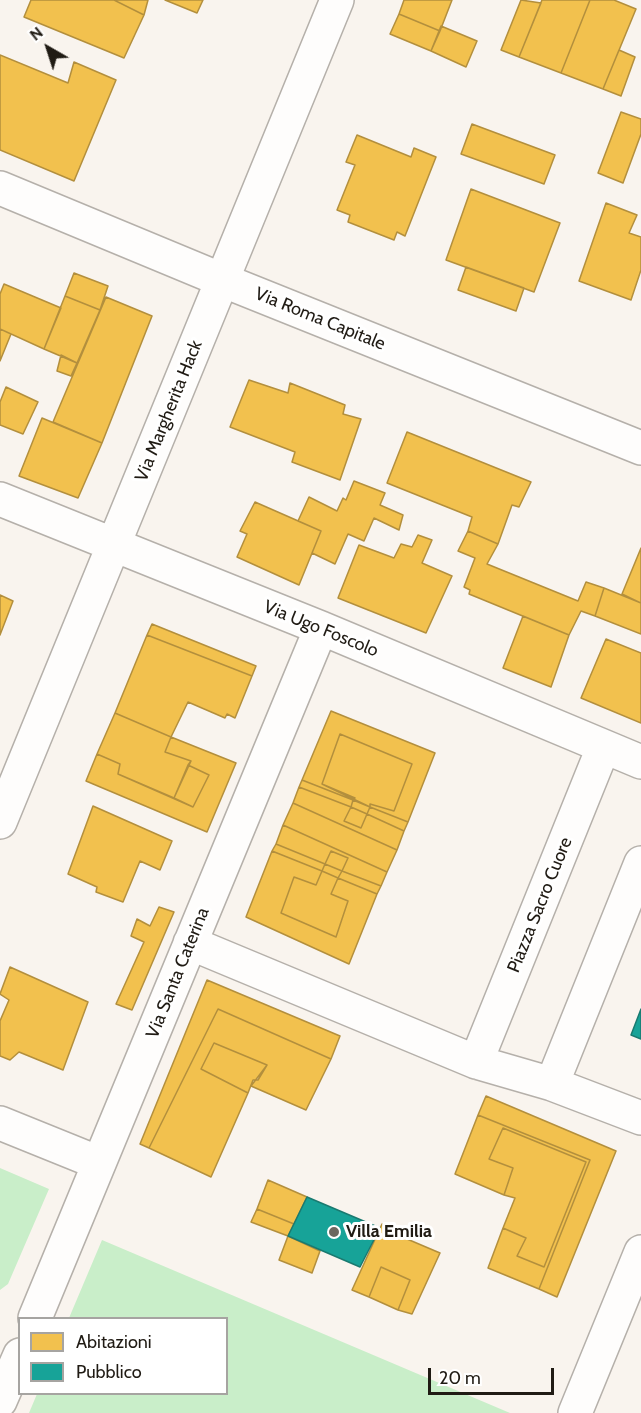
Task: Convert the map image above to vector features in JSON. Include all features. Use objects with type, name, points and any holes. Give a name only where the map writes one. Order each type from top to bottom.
[{"type":"street","name":"Via Margherita Hack","points":[[0,822],[336,0]]},
{"type":"street","name":"Via Roma Capitale","points":[[0,188],[222,280],[641,448]]},
{"type":"street","name":"Via Ugo Foscolo","points":[[0,499],[321,628],[641,762]]},
{"type":"street","name":"Via Santa Caterina","points":[[34,1317],[321,628]]},
{"type":"street","name":"Piazza Sacro Cuore","points":[[476,1062],[603,748]]},
{"type":"street","points":[[552,1084],[641,863]]},
{"type":"street","points":[[190,944],[476,1062],[552,1084],[641,1118]]},
{"type":"street","points":[[0,1123],[99,1163]]},
{"type":"street","points":[[575,1413],[641,1252]]},
{"type":"street","points":[[0,1401],[18,1359]]},
{"type":"green space","points":[[0,1168],[49,1189],[8,1284],[0,1290]]},
{"type":"green space","points":[[102,1240],[510,1413],[29,1413],[37,1395],[228,1395],[228,1317],[69,1317]]},
{"type":"building: Abitazioni","points":[[31,0],[114,0],[144,15],[124,58],[24,17]]},
{"type":"building: Abitazioni","points":[[114,0],[148,0],[144,15]]},
{"type":"building: Abitazioni","points":[[165,0],[203,0],[197,13]]},
{"type":"building: Abitazioni","points":[[404,0],[452,0],[440,31],[399,14]]},
{"type":"building: Abitazioni","points":[[521,0],[541,3],[519,57],[501,50]]},
{"type":"building: Abitazioni","points":[[542,0],[590,0],[561,73],[519,57]]},
{"type":"building: Abitazioni","points":[[590,0],[614,0],[636,9],[603,89],[561,73]]},
{"type":"building: Abitazioni","points":[[399,14],[440,31],[431,51],[390,34]]},
{"type":"building: Abitazioni","points":[[441,26],[477,41],[466,67],[431,51]]},
{"type":"building: Abitazioni","points":[[619,50],[635,57],[621,96],[603,89]]},
{"type":"building: Abitazioni","points":[[0,55],[68,83],[74,62],[116,80],[74,181],[0,150]]},
{"type":"building: Abitazioni","points":[[621,112],[641,119],[641,134],[623,183],[598,173]]},
{"type":"building: Abitazioni","points":[[472,124],[555,155],[544,184],[461,154]]},
{"type":"building: Abitazioni","points":[[357,135],[411,157],[414,148],[436,157],[405,236],[397,232],[394,240],[348,222],[350,215],[337,210],[355,165],[346,162]]},
{"type":"building: Abitazioni","points":[[471,189],[560,223],[534,292],[446,260]]},
{"type":"building: Abitazioni","points":[[606,203],[637,215],[629,233],[641,237],[641,270],[631,300],[579,281]]},
{"type":"building: Abitazioni","points":[[466,267],[524,288],[516,311],[458,290]]},
{"type":"building: Abitazioni","points":[[74,273],[108,286],[100,310],[65,296]]},
{"type":"building: Abitazioni","points":[[4,284],[61,308],[44,349],[0,329],[0,294]]},
{"type":"building: Abitazioni","points":[[65,296],[100,310],[77,363],[44,349]]},
{"type":"building: Abitazioni","points":[[106,297],[152,316],[102,443],[53,422]]},
{"type":"building: Abitazioni","points":[[0,329],[11,334],[0,361]]},
{"type":"building: Abitazioni","points":[[61,355],[77,363],[71,376],[57,371]]},
{"type":"building: Abitazioni","points":[[249,380],[288,393],[290,383],[345,405],[343,414],[361,419],[340,480],[292,462],[295,452],[230,427]]},
{"type":"building: Abitazioni","points":[[6,387],[38,402],[23,434],[0,425],[0,402]]},
{"type":"building: Abitazioni","points":[[42,418],[102,443],[78,498],[19,476]]},
{"type":"building: Abitazioni","points":[[407,432],[531,482],[519,507],[512,505],[498,544],[468,531],[472,517],[387,483]]},
{"type":"building: Abitazioni","points":[[354,481],[385,493],[380,505],[403,515],[399,530],[374,518],[364,541],[348,534],[335,564],[312,553],[321,531],[298,521],[309,497],[337,511],[343,498],[346,500]]},
{"type":"building: Abitazioni","points":[[255,502],[321,531],[299,585],[237,557],[247,534],[240,531]]},
{"type":"building: Abitazioni","points":[[468,531],[498,544],[487,564],[578,601],[586,582],[604,588],[595,616],[581,611],[569,635],[469,594],[470,590],[464,587],[475,558],[458,551]]},
{"type":"building: Abitazioni","points":[[418,535],[432,540],[422,563],[452,576],[426,633],[338,598],[359,545],[394,558],[401,544],[412,547]]},
{"type":"building: Abitazioni","points":[[641,548],[641,603],[622,594]]},
{"type":"building: Abitazioni","points":[[604,588],[641,603],[641,634],[595,616]]},
{"type":"building: Abitazioni","points":[[0,595],[13,601],[0,635]]},
{"type":"building: Abitazioni","points":[[523,616],[569,635],[551,687],[503,668]]},
{"type":"building: Abitazioni","points":[[152,624],[256,666],[252,676],[147,635]]},
{"type":"building: Abitazioni","points":[[147,635],[252,676],[235,718],[227,714],[225,718],[188,702],[171,737],[115,713]]},
{"type":"building: Abitazioni","points":[[606,639],[641,653],[641,723],[581,698]]},
{"type":"building: Abitazioni","points":[[331,711],[435,753],[408,822],[370,807],[370,804],[394,811],[412,764],[340,734],[322,784],[355,798],[353,800],[302,780]]},
{"type":"building: Abitazioni","points":[[115,713],[171,737],[165,752],[191,761],[174,798],[118,774],[120,764],[97,754]]},
{"type":"building: Abitazioni","points":[[340,734],[412,764],[394,811],[370,804],[370,807],[322,784]]},
{"type":"building: Abitazioni","points":[[171,737],[236,763],[207,832],[86,781],[97,754],[120,764],[118,774],[193,807],[209,775],[188,765],[191,761],[165,752]]},
{"type":"building: Abitazioni","points":[[188,765],[209,775],[193,807],[174,798]]},
{"type":"building: Abitazioni","points":[[302,780],[353,800],[351,807],[299,787]]},
{"type":"building: Abitazioni","points":[[299,787],[351,807],[344,821],[361,828],[367,814],[404,831],[397,850],[293,803]]},
{"type":"building: Abitazioni","points":[[353,800],[370,807],[367,814],[351,807]]},
{"type":"building: Abitazioni","points":[[293,803],[397,850],[387,872],[283,825]]},
{"type":"building: Abitazioni","points":[[93,806],[172,841],[160,870],[140,861],[123,902],[96,892],[97,887],[68,874]]},
{"type":"building: Abitazioni","points":[[351,807],[367,814],[361,828],[344,821]]},
{"type":"building: Abitazioni","points":[[370,807],[408,822],[404,831],[367,814]]},
{"type":"building: Abitazioni","points":[[283,825],[387,872],[381,886],[342,871],[348,858],[331,851],[325,864],[276,844]]},
{"type":"building: Abitazioni","points":[[276,844],[325,864],[322,871],[272,851]]},
{"type":"building: Abitazioni","points":[[272,851],[322,871],[316,885],[294,877],[281,913],[336,937],[348,901],[331,894],[338,878],[377,894],[349,964],[246,917]]},
{"type":"building: Abitazioni","points":[[331,851],[348,858],[342,871],[325,864]]},
{"type":"building: Abitazioni","points":[[325,864],[342,871],[338,878],[322,871]]},
{"type":"building: Abitazioni","points":[[322,871],[338,878],[331,894],[348,901],[336,937],[281,913],[294,877],[316,885]]},
{"type":"building: Abitazioni","points":[[342,871],[381,886],[377,894],[338,878]]},
{"type":"building: Abitazioni","points":[[159,907],[174,912],[132,1010],[116,1004],[144,942],[131,936],[137,919],[150,926]]},
{"type":"building: Abitazioni","points":[[10,967],[88,1002],[63,1070],[19,1052],[10,1060],[0,1056],[0,1021],[9,1000],[0,994]]},
{"type":"building: Abitazioni","points":[[207,980],[340,1036],[331,1059],[218,1009],[149,1148],[140,1144]]},
{"type":"building: Abitazioni","points":[[218,1009],[331,1059],[306,1110],[251,1086],[267,1065],[214,1043],[201,1069],[248,1093],[211,1177],[149,1148]]},
{"type":"building: Abitazioni","points":[[214,1043],[267,1065],[258,1080],[253,1080],[248,1093],[201,1069]]},
{"type":"building: Abitazioni","points":[[486,1096],[616,1151],[557,1297],[539,1289],[590,1160],[478,1115]]},
{"type":"building: Abitazioni","points":[[478,1115],[590,1160],[539,1289],[488,1268],[503,1228],[526,1238],[517,1256],[544,1267],[586,1162],[503,1128],[489,1159],[513,1168],[504,1195],[455,1174]]},
{"type":"building: Abitazioni","points":[[503,1128],[586,1162],[544,1267],[517,1256],[526,1238],[503,1228],[515,1198],[504,1195],[513,1168],[489,1159]]},
{"type":"building: Abitazioni","points":[[268,1180],[307,1197],[294,1224],[257,1209]]},
{"type":"building: Abitazioni","points":[[257,1209],[294,1224],[288,1236],[251,1222]]},
{"type":"building: Abitazioni","points":[[382,1224],[401,1233],[400,1236],[440,1253],[412,1314],[398,1310],[410,1280],[381,1267],[369,1297],[352,1290]]},
{"type":"building: Abitazioni","points":[[288,1236],[320,1251],[312,1273],[279,1260]]},
{"type":"building: Abitazioni","points":[[381,1267],[410,1280],[398,1310],[369,1297]]},
{"type":"building: Pubblico","points":[[641,1009],[641,1039],[631,1035]]},
{"type":"building: Pubblico","name":"Villa Emilia","points":[[307,1197],[380,1228],[360,1267],[288,1236]]},
{"type":"place","name":"Villa Emilia","points":[[334,1232]]}]
